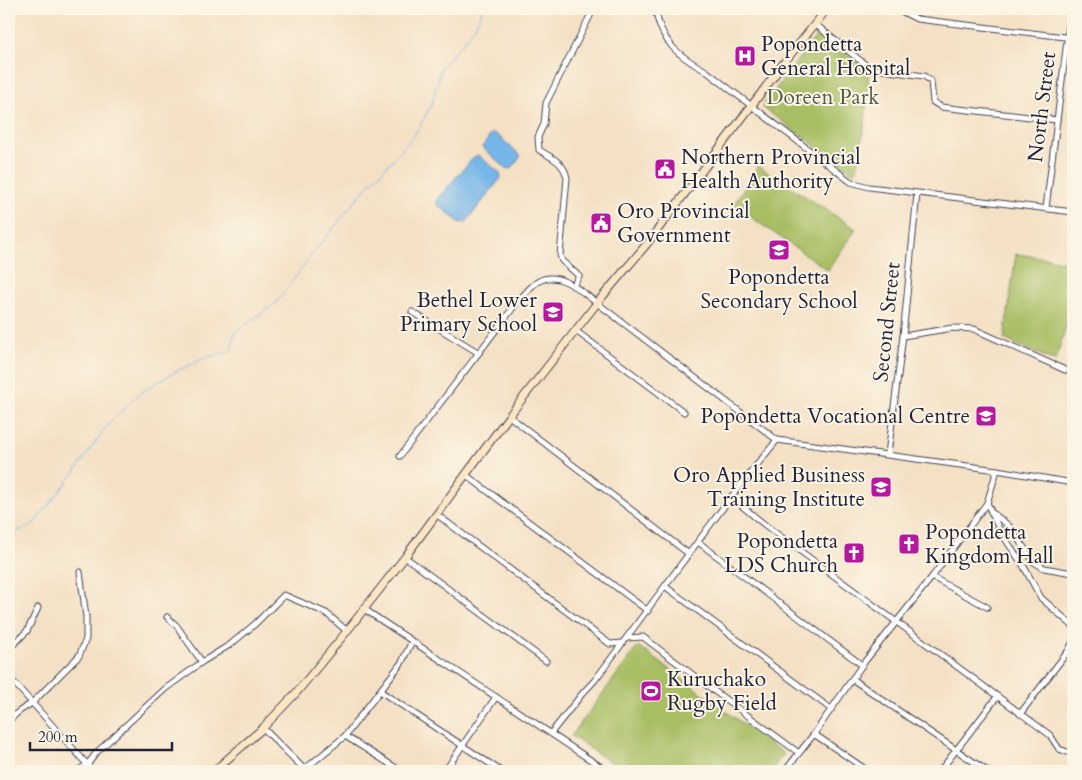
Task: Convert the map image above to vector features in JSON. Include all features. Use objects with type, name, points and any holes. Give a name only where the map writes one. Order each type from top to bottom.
[{"type":"main road","points":[[214,771],[263,728],[297,692],[347,631],[405,557],[508,416],[646,245],[827,9]]},
{"type":"street","points":[[655,9],[660,29],[671,45],[688,61],[706,71],[752,105],[851,182],[869,187],[917,194],[1073,212]]},
{"type":"street","points":[[897,9],[917,19],[1073,38]]},
{"type":"street","name":"North Street","points":[[1046,208],[1071,9]]},
{"type":"street","points":[[573,286],[579,276],[562,261],[560,255],[567,178],[565,169],[558,162],[539,150],[538,137],[544,124],[546,103],[592,12]]},
{"type":"street","points":[[815,24],[867,66],[875,69],[924,76],[931,81],[933,102],[941,107],[1057,120]]},
{"type":"street","name":"Second Street","points":[[888,454],[903,336],[917,194]]},
{"type":"street","points":[[400,456],[519,300],[538,281],[554,277],[573,286],[598,303],[777,440],[888,454],[1073,482]]},
{"type":"street","points":[[412,312],[478,353]]},
{"type":"street","points":[[903,336],[954,328],[974,330],[1065,370]]},
{"type":"street","points":[[576,330],[684,412]]},
{"type":"street","points":[[508,416],[689,554]]},
{"type":"street","points":[[551,733],[614,656],[698,542],[777,440]]},
{"type":"street","points":[[785,771],[814,734],[862,665],[932,577],[987,503],[996,470]]},
{"type":"street","points":[[466,475],[648,611]]},
{"type":"street","points":[[732,497],[765,526],[1050,735],[1058,749],[1073,754]]},
{"type":"street","points":[[987,503],[1000,531],[1041,598],[1073,626]]},
{"type":"street","points":[[992,512],[1009,526],[1034,562],[1044,568],[1073,573]]},
{"type":"street","points":[[436,514],[610,644],[614,656]]},
{"type":"street","points":[[698,542],[862,665]]},
{"type":"street","points":[[405,557],[546,661]]},
{"type":"street","points":[[9,721],[18,712],[32,703],[79,656],[86,639],[86,617],[80,572]]},
{"type":"street","points":[[932,577],[987,607]]},
{"type":"street","points":[[666,587],[831,709]]},
{"type":"street","points":[[77,771],[87,766],[97,752],[165,689],[231,644],[255,624],[284,595],[326,613],[347,631]]},
{"type":"street","points":[[9,649],[27,631],[38,608]]},
{"type":"street","points":[[364,609],[607,771]]},
{"type":"street","points":[[167,617],[176,625],[202,662]]},
{"type":"street","points":[[640,621],[640,630],[643,636],[799,753]]},
{"type":"street","points":[[610,644],[643,636]]},
{"type":"street","points":[[1020,714],[1069,650],[1073,641]]},
{"type":"street","points":[[263,728],[306,770],[345,736],[402,662],[412,642]]},
{"type":"street","points":[[9,677],[93,771]]},
{"type":"street","points":[[852,679],[988,771]]},
{"type":"street","points":[[380,691],[501,771]]},
{"type":"street","points":[[445,771],[496,697]]},
{"type":"street","points":[[940,771],[997,697]]},
{"type":"street","points":[[814,734],[868,771]]},
{"type":"street","points":[[345,736],[401,771]]},
{"type":"street","points":[[222,764],[226,771]]},
{"type":"green space","name":"Doreen Park","points":[[819,32],[869,71],[865,124],[855,174],[762,107]]},
{"type":"green space","points":[[758,166],[856,229],[828,270],[733,205]]},
{"type":"green space","points":[[1016,254],[1048,258],[1073,264],[1073,304],[1055,361],[1004,339]]},
{"type":"green space","name":"Kuruchako Rugby Field","points":[[638,646],[784,754],[771,771],[624,771],[571,736]]},
{"type":"water","points":[[492,133],[496,134],[521,156],[511,169],[506,168],[482,147]]},
{"type":"water","points":[[478,155],[500,173],[501,178],[465,223],[459,222],[437,204],[437,199],[474,157]]},
{"type":"waterway","points":[[9,534],[32,526],[75,472],[105,428],[140,393],[173,373],[205,358],[231,351],[235,332],[276,303],[360,195],[414,136],[432,104],[441,68],[475,26],[483,9]]},
{"type":"place","name":"Popondetta General Hospital","points":[[745,56]]},
{"type":"place","name":"Northern Provincial Health Authority","points":[[665,169]]},
{"type":"place","name":"Oro Provincial Government","points":[[601,223]]},
{"type":"place","name":"Popondetta Secondary School","points":[[779,250]]},
{"type":"place","name":"Bethel Lower Primary School","points":[[553,312]]},
{"type":"place","name":"Popondetta Vocational Centre","points":[[986,416]]},
{"type":"place","name":"Oro Applied Business Training Institute","points":[[881,487]]},
{"type":"place","name":"Popondetta Kingdom Hall","points":[[909,544]]},
{"type":"place","name":"Popondetta LDS Church","points":[[854,553]]},
{"type":"place","name":"Kuruchako Rugby Field","points":[[651,691]]}]
